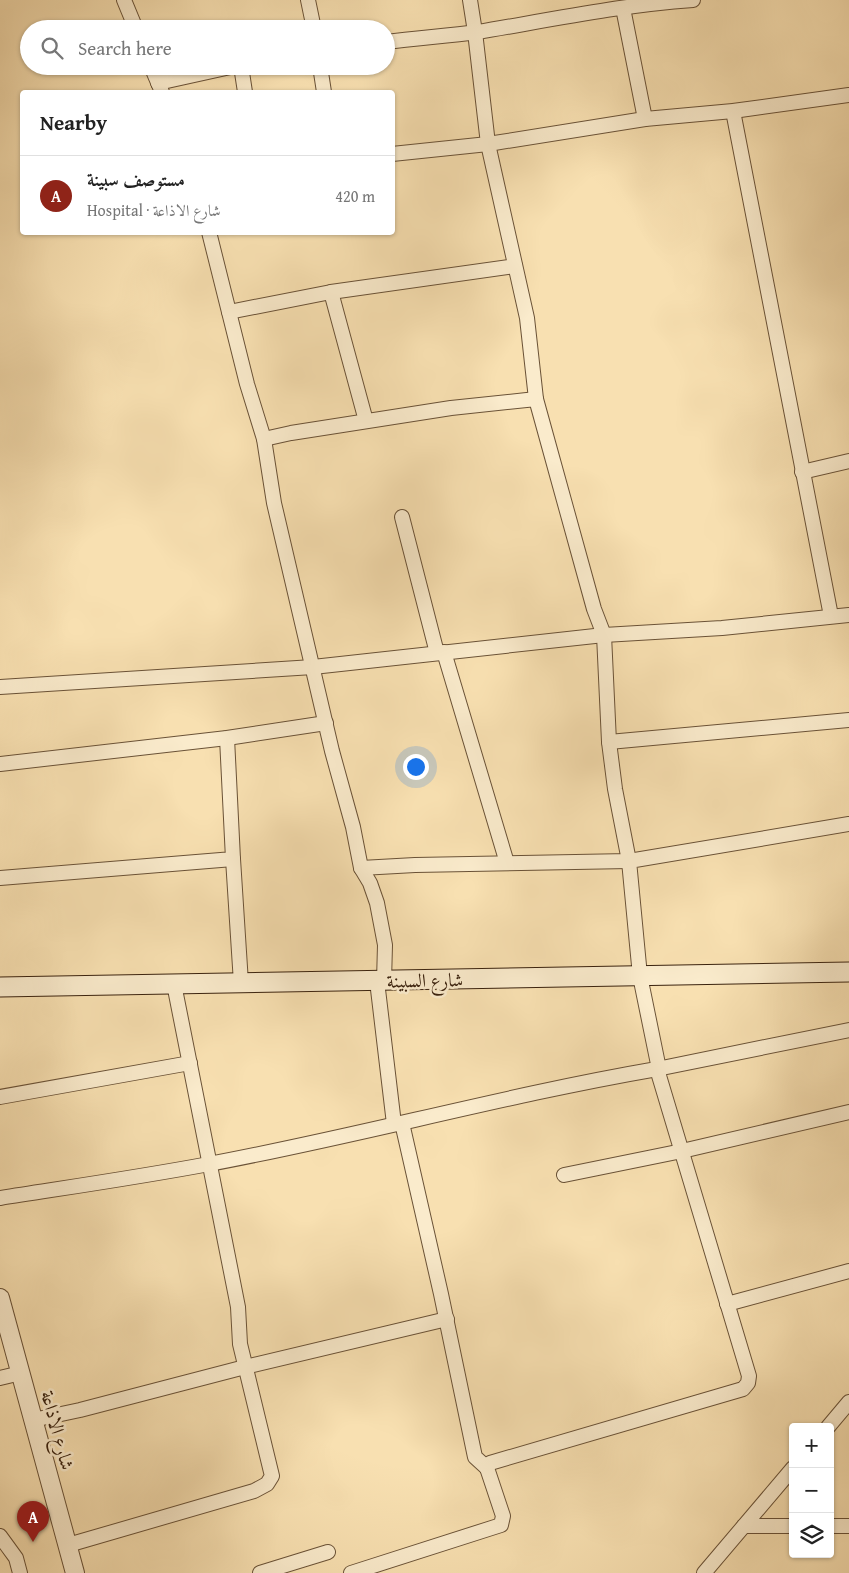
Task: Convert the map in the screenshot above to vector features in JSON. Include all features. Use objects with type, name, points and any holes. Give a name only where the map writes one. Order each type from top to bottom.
[{"type":"main road","name":"شارع السبينة","points":[[0,987],[849,972]]},
{"type":"street","points":[[124,0],[132,20]]},
{"type":"street","points":[[308,0],[312,20]]},
{"type":"street","points":[[470,0],[476,32],[488,144],[527,318],[536,399],[594,609],[604,635],[609,742],[629,861],[640,976],[658,1064],[657,1069],[749,1376],[748,1383],[743,1389],[490,1463],[487,1468]]},
{"type":"street","points":[[395,41],[476,32],[623,8],[693,0]]},
{"type":"street","points":[[623,8],[645,119]]},
{"type":"street","points":[[155,75],[160,88],[204,75]]},
{"type":"street","points":[[242,75],[245,90]]},
{"type":"street","points":[[321,75],[324,90]]},
{"type":"street","points":[[395,154],[488,144],[645,119],[733,111],[849,95]]},
{"type":"street","points":[[733,111],[831,616]]},
{"type":"street","points":[[210,235],[247,384],[264,439],[274,502],[326,723],[353,827],[361,868],[370,883],[377,903],[384,945],[381,981],[398,1124],[446,1319],[475,1456],[487,1468],[503,1516],[501,1525],[350,1573]]},
{"type":"street","points":[[229,312],[332,292],[515,266]]},
{"type":"street","points":[[332,292],[366,420]]},
{"type":"street","points":[[264,439],[290,432],[366,420],[536,399]]},
{"type":"street","points":[[802,472],[849,461]]},
{"type":"street","points":[[402,517],[440,653],[507,863]]},
{"type":"street","points":[[0,687],[313,667],[604,635],[722,628],[849,615]]},
{"type":"street","points":[[609,742],[849,720]]},
{"type":"street","points":[[0,764],[227,738],[326,723]]},
{"type":"street","points":[[227,738],[241,983]]},
{"type":"street","points":[[361,868],[629,861],[849,824]]},
{"type":"street","points":[[0,878],[233,859]]},
{"type":"street","points":[[68,1545],[254,1491],[267,1484],[272,1476],[240,1344],[238,1307],[174,984]]},
{"type":"street","points":[[0,1198],[209,1164],[398,1124],[586,1081],[657,1069],[849,1030]]},
{"type":"street","points":[[0,1097],[190,1064]]},
{"type":"street","points":[[564,1175],[682,1151],[849,1112]]},
{"type":"street","points":[[727,1304],[849,1271]]},
{"type":"street","name":"شارع الاذاعة","points":[[0,1298],[75,1573]]},
{"type":"street","points":[[33,1420],[446,1319]]},
{"type":"street","points":[[0,1378],[21,1373]]},
{"type":"street","points":[[831,1423],[849,1402]]},
{"type":"street","points":[[704,1573],[789,1473]]},
{"type":"street","points":[[744,1526],[789,1526]]},
{"type":"street","points":[[834,1526],[849,1526]]},
{"type":"street","points":[[0,1536],[16,1558],[20,1573]]},
{"type":"street","points":[[260,1573],[328,1552]]},
{"type":"place","name":"مستوصف سبينة","points":[[33,1542]]}]
